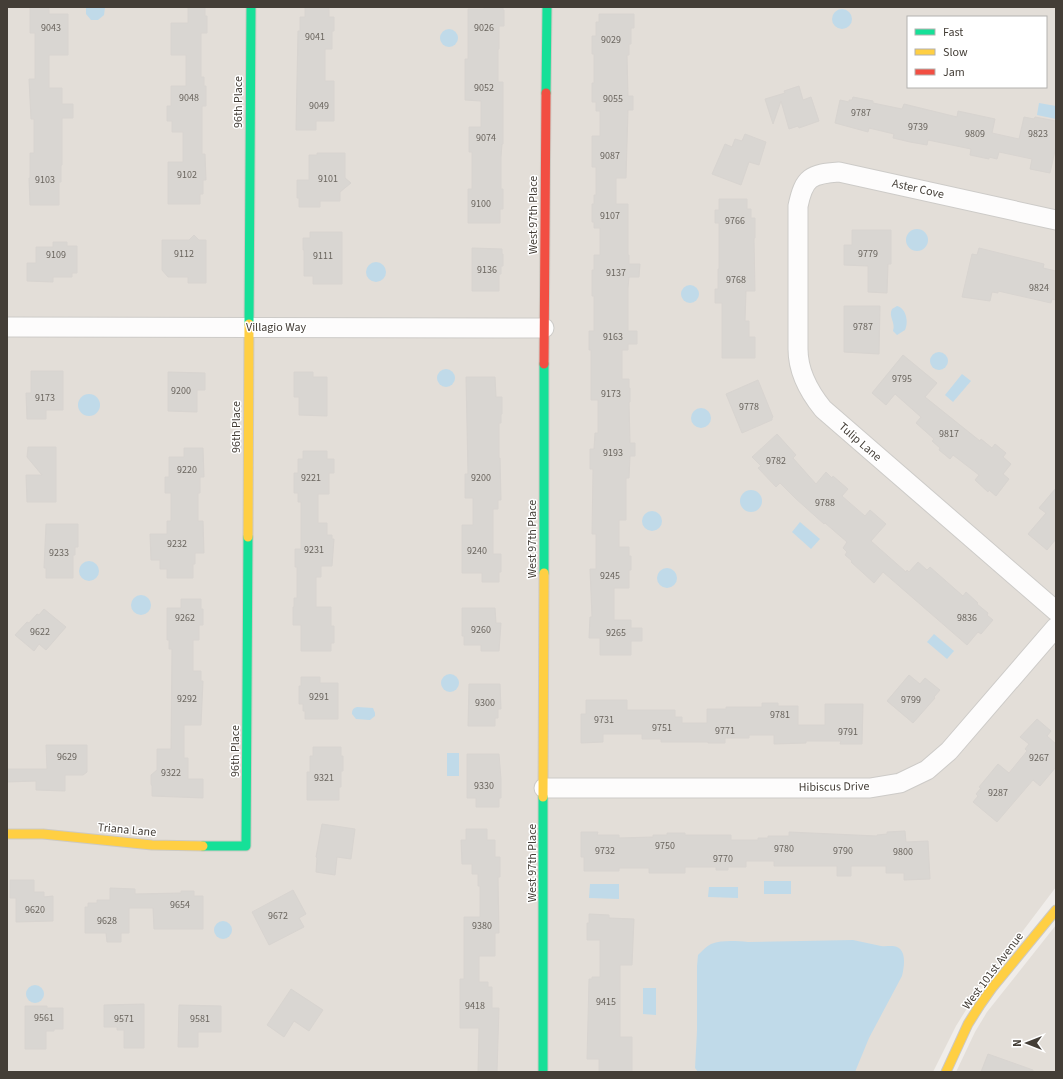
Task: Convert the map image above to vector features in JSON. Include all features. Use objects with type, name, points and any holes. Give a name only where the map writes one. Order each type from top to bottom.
[{"type":"street","name":"96th Place","points":[[246,846],[251,7]]},
{"type":"street","name":"West 97th Place","points":[[543,1072],[544,328],[547,7]]},
{"type":"street","name":"Aster Cove","points":[[798,206],[802,188],[810,179],[822,173],[839,172],[1056,220]]},
{"type":"street","name":"Tulip Lane","points":[[798,206],[798,357],[808,386],[814,396],[822,408],[839,424],[1056,611]]},
{"type":"street","name":"Villagio Way","points":[[7,327],[544,328]]},
{"type":"street","name":"Hibiscus Drive","points":[[544,788],[870,788],[900,782],[927,770],[949,751],[1056,627]]},
{"type":"street","name":"Triana Lane","points":[[7,834],[43,834],[152,845],[246,846]]},
{"type":"street","name":"West 101st Avenue","points":[[946,1072],[968,1024],[980,1005],[992,988],[1056,910]]},
{"type":"shaded area","points":[[7,7],[1056,7],[1056,887],[979,989],[956,1026],[933,1072],[7,1072]]},
{"type":"shaded area","points":[[1056,925],[1056,1072],[956,1072],[975,1032],[987,1012]]},
{"type":"water","points":[[86,7],[105,7],[104,15],[98,20],[91,20],[86,14]]},
{"type":"water","points":[[842,9],[849,12],[852,19],[849,26],[842,29],[835,26],[832,19],[835,12]]},
{"type":"water","points":[[445,29],[453,29],[458,34],[456,45],[453,47],[445,47],[440,42],[440,34]]},
{"type":"water","points":[[1039,103],[1056,106],[1056,119],[1037,115]]},
{"type":"water","points":[[917,229],[925,232],[928,240],[925,248],[917,251],[909,248],[906,240],[909,232]]},
{"type":"water","points":[[376,262],[383,265],[386,272],[383,279],[376,282],[369,279],[366,272],[369,265]]},
{"type":"water","points":[[686,285],[694,285],[699,290],[697,301],[694,303],[686,303],[681,298],[681,290]]},
{"type":"water","points":[[897,306],[905,312],[907,323],[905,330],[897,335],[893,331],[894,325],[891,312],[892,309]]},
{"type":"water","points":[[939,352],[943,353],[947,357],[947,365],[943,369],[939,370],[935,369],[931,365],[930,361],[931,357],[935,353]]},
{"type":"water","points":[[446,369],[452,372],[455,378],[452,384],[446,387],[440,384],[437,378],[440,372]]},
{"type":"water","points":[[962,374],[971,381],[953,402],[945,395]]},
{"type":"water","points":[[89,394],[93,395],[99,401],[99,409],[93,415],[89,416],[85,415],[79,409],[78,405],[79,401],[85,395]]},
{"type":"water","points":[[701,408],[708,411],[711,418],[708,425],[701,428],[694,425],[691,418],[694,411]]},
{"type":"water","points":[[751,490],[759,493],[762,501],[759,509],[751,512],[743,509],[740,501],[743,493]]},
{"type":"water","points":[[648,511],[656,511],[662,517],[662,525],[656,531],[648,531],[642,525],[642,517]]},
{"type":"water","points":[[800,522],[820,539],[811,549],[792,532]]},
{"type":"water","points":[[89,561],[96,564],[99,571],[96,578],[89,581],[82,578],[79,571],[82,564]]},
{"type":"water","points":[[663,568],[671,568],[677,574],[677,582],[671,588],[663,588],[657,582],[657,574]]},
{"type":"water","points":[[141,595],[148,598],[151,605],[148,612],[141,615],[134,612],[131,605],[134,598]]},
{"type":"water","points":[[934,634],[954,651],[947,659],[927,642]]},
{"type":"water","points":[[450,674],[456,677],[459,683],[456,689],[450,692],[444,689],[441,683],[444,677]]},
{"type":"water","points":[[357,707],[373,708],[375,716],[370,720],[356,719],[352,713]]},
{"type":"water","points":[[447,753],[459,753],[459,776],[447,776]]},
{"type":"water","points":[[764,881],[791,881],[791,894],[764,894]]},
{"type":"water","points":[[590,884],[619,884],[619,899],[589,898]]},
{"type":"water","points":[[709,887],[738,887],[738,898],[708,897]]},
{"type":"water","points":[[223,921],[229,924],[232,930],[229,936],[223,939],[217,936],[214,930],[217,924]]},
{"type":"water","points":[[853,940],[881,946],[897,947],[904,956],[902,976],[869,1038],[855,1072],[698,1072],[695,1068],[697,1031],[697,966],[698,955],[706,947],[711,944],[724,941]]},
{"type":"water","points":[[31,985],[39,985],[44,990],[42,1001],[39,1003],[31,1003],[26,998],[26,990]]},
{"type":"water","points":[[643,988],[656,988],[656,1015],[643,1014]]},
{"type":"building","points":[[30,7],[49,7],[49,14],[68,14],[68,55],[49,55],[49,88],[62,88],[62,104],[73,104],[73,118],[62,118],[62,165],[61,182],[59,182],[59,205],[30,205],[30,153],[34,153],[34,119],[31,119],[29,79],[35,79],[35,33],[30,33]]},
{"type":"building","points":[[188,7],[205,7],[205,16],[207,16],[207,33],[201,33],[201,77],[204,77],[204,86],[206,86],[206,106],[202,106],[202,154],[205,154],[206,180],[203,180],[203,194],[200,194],[200,204],[168,204],[168,162],[183,162],[183,132],[172,132],[172,121],[167,121],[167,106],[171,106],[171,86],[186,86],[186,55],[171,55],[171,23],[188,23]]},
{"type":"building","points":[[305,7],[329,7],[329,17],[334,17],[332,49],[325,49],[325,81],[334,81],[334,121],[316,121],[316,130],[296,130],[298,31],[300,31],[300,17],[305,17]]},
{"type":"building","points":[[484,7],[503,7],[504,10],[504,26],[499,26],[498,49],[498,82],[503,82],[501,189],[503,189],[503,209],[500,209],[500,223],[468,223],[468,189],[472,189],[472,152],[469,152],[469,127],[481,127],[481,101],[465,100],[465,59],[468,59],[468,9],[484,9]]},
{"type":"building","points":[[599,14],[634,14],[634,28],[631,28],[631,44],[629,44],[629,55],[627,55],[628,96],[633,96],[633,110],[628,110],[626,178],[616,178],[616,204],[628,204],[629,264],[640,264],[639,277],[629,277],[628,288],[628,331],[637,331],[637,344],[628,344],[628,350],[622,350],[622,379],[629,379],[630,443],[635,443],[635,456],[630,456],[629,478],[626,478],[626,520],[619,520],[619,547],[629,547],[629,556],[631,556],[629,588],[614,588],[614,620],[631,620],[631,628],[642,628],[642,641],[631,641],[631,655],[600,655],[600,638],[589,638],[590,617],[592,617],[590,569],[596,569],[596,534],[592,534],[593,469],[590,469],[590,449],[594,449],[595,433],[598,433],[598,400],[591,400],[591,350],[589,350],[589,331],[594,331],[592,270],[594,270],[594,255],[600,255],[600,228],[594,228],[594,222],[592,222],[592,204],[594,204],[594,195],[596,195],[596,167],[592,167],[592,136],[600,136],[600,111],[596,111],[596,102],[592,102],[592,83],[594,83],[594,54],[592,54],[592,36],[596,36],[596,22],[599,22]]},
{"type":"building","points":[[799,86],[803,100],[811,97],[819,121],[799,128],[798,126],[789,129],[781,101],[773,124],[765,99],[785,93],[784,91]]},
{"type":"building","points":[[853,97],[902,109],[904,104],[957,117],[958,111],[995,119],[992,133],[1019,139],[1024,117],[1034,119],[1035,117],[1056,121],[1056,146],[1050,173],[1030,169],[1032,159],[999,152],[997,159],[989,157],[989,159],[970,155],[971,149],[928,140],[927,145],[910,142],[893,138],[894,134],[869,128],[868,132],[835,123],[840,100],[849,102],[849,100],[852,100]]},
{"type":"building","points":[[745,134],[766,142],[759,165],[749,162],[741,185],[712,174],[725,144],[732,147],[735,139],[742,141]]},
{"type":"building","points":[[317,153],[345,153],[345,178],[351,183],[340,192],[340,201],[320,201],[320,207],[299,207],[299,198],[297,198],[297,180],[309,180],[309,155],[317,155]]},
{"type":"building","points":[[719,199],[747,199],[747,209],[751,209],[751,218],[755,218],[755,291],[746,291],[745,321],[749,321],[749,337],[755,337],[755,358],[722,358],[722,303],[715,303],[715,289],[718,289],[719,269],[719,223],[715,223],[715,210],[719,210]]},
{"type":"building","points":[[852,230],[891,230],[891,264],[888,264],[887,293],[868,292],[868,266],[844,265],[844,245],[852,245]]},
{"type":"building","points":[[310,232],[342,232],[342,284],[313,284],[313,276],[304,276],[303,238],[310,238]]},
{"type":"building","points":[[194,235],[199,240],[206,240],[206,283],[188,283],[188,277],[168,277],[162,270],[162,240],[189,240]]},
{"type":"building","points":[[53,242],[67,242],[67,246],[77,246],[77,273],[72,273],[72,277],[53,277],[53,282],[27,281],[27,263],[36,263],[36,247],[53,247]]},
{"type":"building","points":[[472,248],[502,249],[503,266],[501,266],[501,274],[499,274],[499,291],[472,291]]},
{"type":"building","points":[[979,248],[1044,264],[1043,268],[1056,271],[1056,300],[1052,299],[1051,303],[998,291],[998,293],[992,292],[990,301],[962,297],[972,254],[977,255]]},
{"type":"building","points":[[844,306],[880,306],[879,354],[844,352]]},
{"type":"building","points":[[903,355],[937,383],[925,397],[980,441],[981,439],[992,448],[995,444],[1006,453],[1003,457],[1011,464],[1003,474],[1009,479],[996,496],[989,490],[988,492],[975,480],[979,475],[953,455],[950,459],[939,450],[940,448],[932,441],[934,439],[916,423],[921,417],[895,394],[886,405],[872,393]]},
{"type":"building","points":[[31,371],[63,371],[63,410],[46,410],[46,419],[27,419],[26,393],[31,393]]},
{"type":"building","points":[[168,372],[205,373],[205,390],[197,390],[197,412],[168,411]]},
{"type":"building","points":[[294,372],[313,372],[313,377],[327,377],[327,416],[299,415],[299,397],[294,397]]},
{"type":"building","points":[[466,377],[495,377],[496,397],[502,397],[501,423],[499,423],[501,500],[498,500],[498,509],[493,509],[493,554],[501,554],[501,572],[499,572],[499,582],[482,582],[482,573],[462,573],[462,525],[473,525],[473,498],[465,498],[465,474],[468,474]]},
{"type":"building","points":[[758,380],[773,417],[772,420],[742,433],[726,394]]},
{"type":"building","points":[[777,434],[796,455],[793,458],[816,484],[826,472],[832,478],[833,476],[848,489],[842,496],[865,516],[870,510],[886,524],[871,541],[906,572],[907,570],[909,572],[918,562],[927,570],[930,567],[963,596],[966,592],[978,603],[977,604],[988,613],[987,615],[993,620],[981,634],[978,632],[967,645],[883,572],[874,583],[851,562],[852,561],[845,555],[847,552],[843,548],[847,542],[825,523],[824,524],[780,483],[776,487],[758,468],[761,466],[752,457]]},
{"type":"building","points":[[28,447],[56,447],[56,502],[27,502],[26,475],[42,475],[27,457]]},
{"type":"building","points":[[184,448],[203,448],[204,477],[200,477],[200,493],[198,493],[198,521],[203,521],[204,553],[195,553],[193,578],[167,578],[167,569],[160,569],[160,560],[151,560],[150,534],[167,534],[167,521],[171,521],[171,493],[165,493],[165,477],[169,477],[169,457],[184,457]]},
{"type":"building","points":[[303,451],[327,451],[327,459],[334,459],[334,473],[329,473],[329,494],[318,494],[318,523],[327,523],[327,535],[332,535],[332,539],[334,539],[332,566],[321,566],[321,577],[316,577],[316,607],[331,607],[331,626],[334,626],[334,643],[331,643],[331,651],[301,651],[301,625],[293,625],[294,598],[297,598],[297,567],[295,567],[295,549],[301,549],[301,502],[298,502],[298,493],[294,493],[294,473],[298,473],[298,459],[303,459]]},
{"type":"building","points":[[1056,488],[1056,539],[1047,550],[1028,534],[1046,513],[1039,508]]},
{"type":"building","points":[[46,524],[78,524],[78,547],[75,547],[75,555],[73,555],[73,578],[46,578],[46,568],[44,568]]},
{"type":"building","points":[[181,599],[201,599],[201,609],[203,609],[203,625],[199,625],[199,640],[193,640],[193,671],[201,671],[201,681],[203,681],[201,725],[184,725],[184,758],[188,758],[188,779],[203,779],[203,798],[152,796],[151,775],[157,770],[157,749],[171,749],[172,649],[169,649],[169,640],[167,640],[167,608],[181,608]]},
{"type":"building","points":[[462,608],[495,608],[496,623],[501,623],[499,651],[481,651],[481,645],[464,645],[464,636],[462,636]]},
{"type":"building","points":[[44,609],[66,627],[46,650],[39,644],[34,651],[15,635],[27,622],[29,623]]},
{"type":"building","points":[[909,675],[920,684],[925,678],[940,690],[913,723],[887,701]]},
{"type":"building","points":[[301,677],[320,677],[320,683],[338,683],[338,719],[305,719],[303,704],[299,704],[299,686],[301,686]]},
{"type":"building","points":[[469,684],[500,684],[501,709],[498,709],[498,718],[495,718],[495,726],[468,726]]},
{"type":"building","points":[[586,700],[627,700],[627,710],[675,710],[675,717],[682,717],[682,723],[707,723],[707,709],[726,709],[726,707],[762,707],[762,703],[778,703],[778,706],[798,706],[798,725],[825,725],[825,704],[863,704],[862,744],[840,744],[841,741],[806,741],[806,743],[774,744],[774,735],[749,735],[749,738],[725,738],[725,743],[661,742],[661,739],[642,739],[642,734],[603,734],[603,742],[581,743],[581,714],[586,714]]},
{"type":"building","points":[[1037,719],[1051,731],[1047,736],[1056,744],[1056,767],[1040,786],[1033,780],[997,822],[973,802],[978,796],[976,794],[981,788],[979,787],[998,764],[1009,773],[1027,751],[1025,749],[1029,744],[1020,737]]},
{"type":"building","points":[[46,745],[87,745],[87,772],[83,775],[65,775],[65,791],[36,790],[36,781],[7,782],[7,769],[47,769]]},
{"type":"building","points":[[313,747],[341,747],[341,756],[343,756],[343,771],[341,771],[339,800],[307,800],[307,772],[310,772],[310,756],[313,756]]},
{"type":"building","points":[[467,754],[499,754],[501,798],[499,798],[499,807],[476,807],[476,798],[467,798]]},
{"type":"building","points":[[322,824],[355,829],[351,859],[337,857],[335,875],[316,872],[316,857]]},
{"type":"building","points":[[466,829],[487,829],[487,840],[495,840],[495,857],[500,857],[500,877],[498,877],[499,933],[495,933],[495,956],[479,956],[479,982],[488,982],[488,987],[492,987],[492,1008],[499,1008],[497,1072],[478,1072],[479,1028],[460,1028],[460,979],[464,979],[464,917],[480,917],[480,886],[478,886],[478,874],[472,874],[472,864],[462,864],[461,840],[466,840]]},
{"type":"building","points":[[905,831],[906,842],[928,841],[930,879],[904,880],[904,873],[886,873],[886,866],[851,866],[851,876],[837,876],[837,866],[774,866],[774,861],[746,861],[746,867],[728,867],[728,870],[716,870],[716,867],[685,867],[685,873],[649,873],[649,868],[619,868],[619,871],[584,871],[584,857],[581,857],[581,832],[598,832],[597,835],[619,835],[619,838],[653,837],[653,835],[667,835],[667,833],[685,833],[685,835],[731,835],[731,840],[758,840],[758,838],[768,838],[768,836],[789,836],[789,832],[877,836],[887,834],[887,832]]},
{"type":"building","points":[[10,880],[34,880],[34,892],[44,892],[44,897],[53,896],[53,921],[16,922],[16,898],[10,898]]},
{"type":"building","points":[[110,888],[135,889],[135,894],[181,893],[181,891],[194,891],[194,896],[203,896],[203,929],[154,929],[153,908],[129,908],[129,933],[121,933],[121,942],[107,942],[106,933],[85,933],[85,907],[88,907],[88,903],[97,903],[97,900],[110,900]]},
{"type":"building","points":[[293,890],[306,914],[299,918],[304,927],[269,945],[252,912]]},
{"type":"building","points":[[589,914],[609,915],[609,918],[634,919],[632,965],[620,965],[620,1037],[632,1037],[632,1072],[599,1072],[599,1059],[587,1059],[589,979],[592,979],[592,977],[600,977],[600,940],[587,940],[587,923],[589,923]]},
{"type":"building","points":[[291,989],[323,1010],[309,1031],[294,1021],[284,1037],[267,1025]]},
{"type":"building","points":[[144,1004],[144,1048],[124,1048],[124,1030],[117,1030],[117,1027],[104,1027],[104,1005]]},
{"type":"building","points":[[179,1005],[221,1006],[221,1032],[198,1032],[198,1047],[178,1047]]},
{"type":"building","points":[[25,1006],[63,1008],[63,1029],[46,1031],[46,1049],[25,1049]]},
{"type":"building","points":[[988,1054],[1033,1070],[1033,1072],[981,1072]]},
{"type":"traffic: fast","points":[[249,324],[251,7]]},
{"type":"traffic: fast","points":[[546,93],[547,7]]},
{"type":"traffic: fast","points":[[544,364],[544,573]]},
{"type":"traffic: fast","points":[[203,846],[246,846],[248,537]]},
{"type":"traffic: fast","points":[[543,797],[543,1072]]},
{"type":"traffic: slow","points":[[248,537],[249,324]]},
{"type":"traffic: slow","points":[[543,797],[544,573]]},
{"type":"traffic: slow","points":[[7,834],[43,834],[152,845],[203,846]]},
{"type":"traffic: slow","points":[[946,1072],[968,1024],[980,1005],[992,988],[1056,910]]},
{"type":"traffic: jam","points":[[544,364],[546,93]]}]
